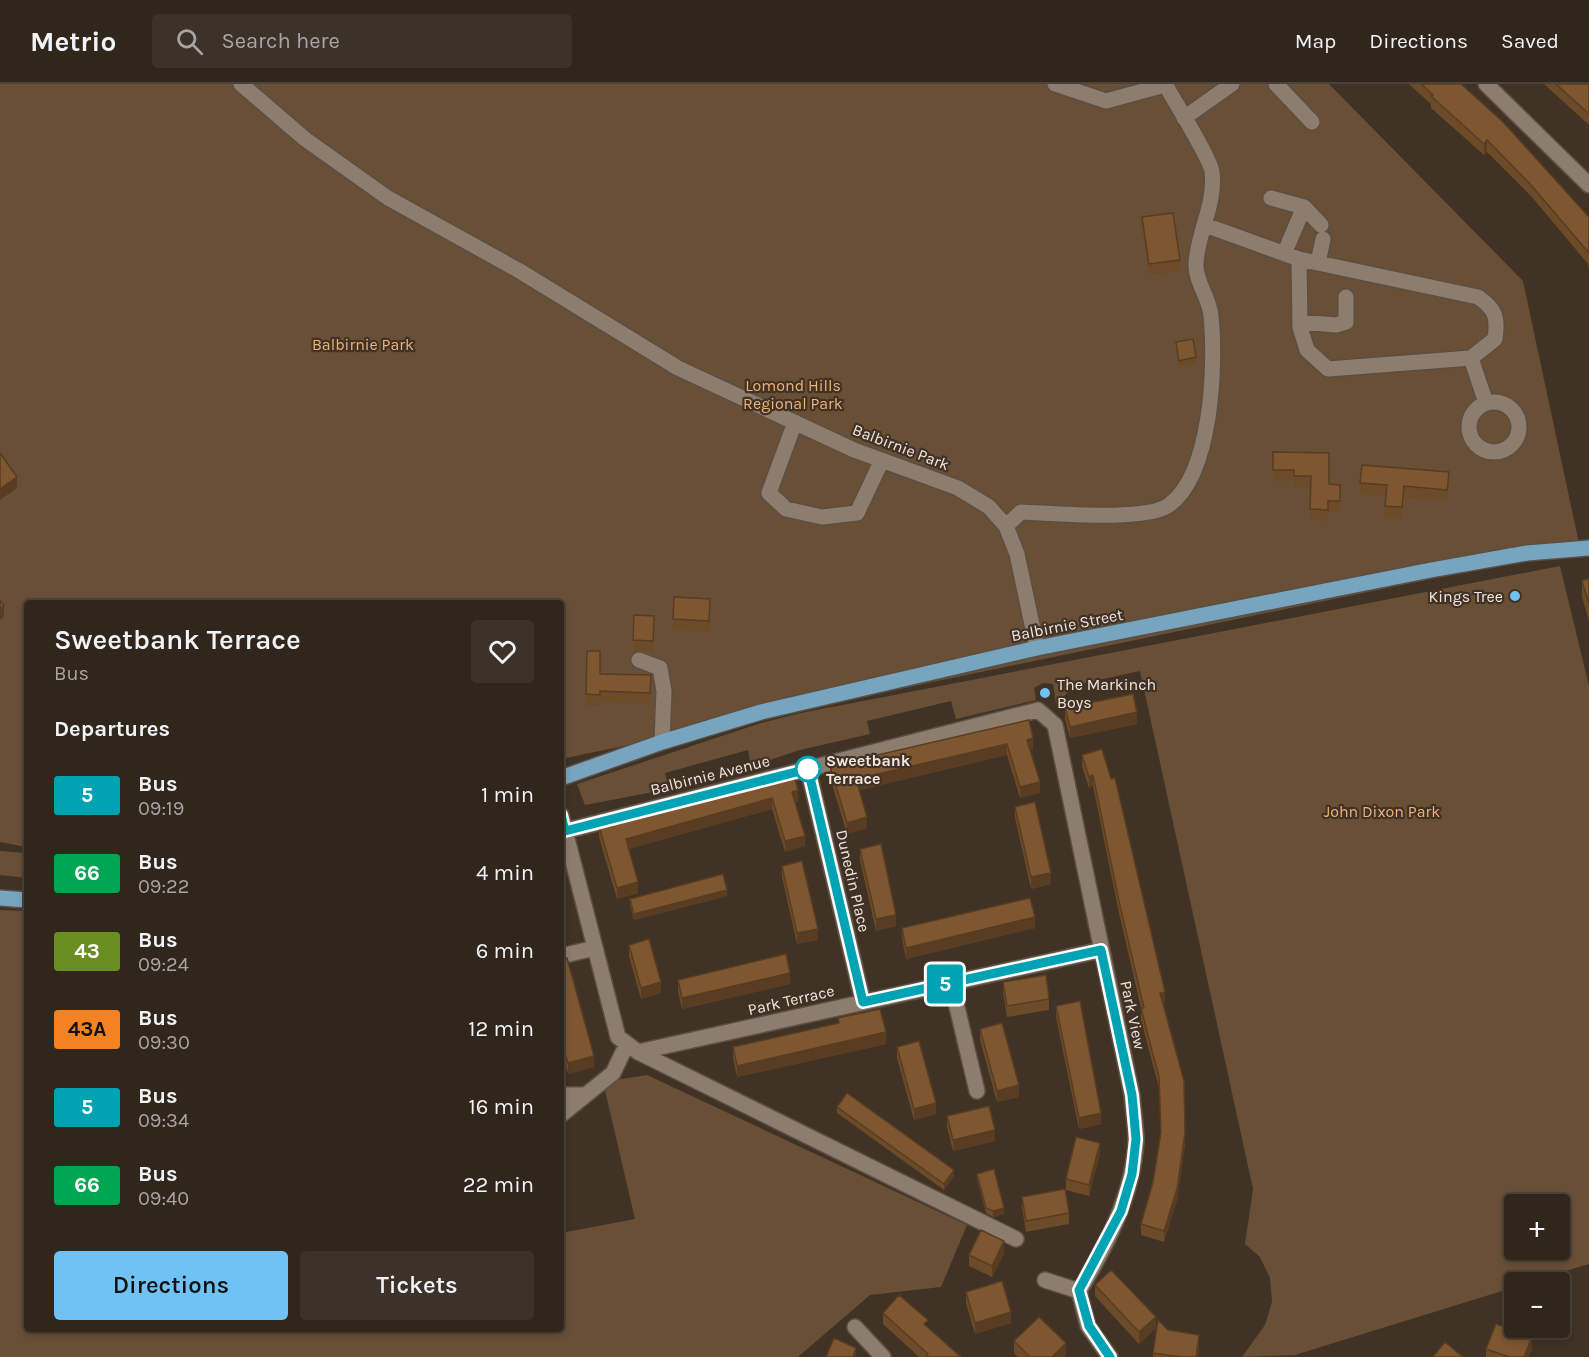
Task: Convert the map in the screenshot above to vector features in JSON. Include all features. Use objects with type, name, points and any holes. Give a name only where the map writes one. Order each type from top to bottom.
[{"type":"main road","name":"Balbirnie Street","points":[[564,777],[662,742],[761,712],[1037,648],[1431,570],[1527,553],[1589,548]]},
{"type":"main road","points":[[0,898],[24,900]]},
{"type":"street","name":"Balbirnie Park","points":[[241,84],[305,139],[388,198],[518,270],[678,368],[882,460],[958,488],[989,507],[1006,526],[1017,554],[1037,648]]},
{"type":"street","points":[[1006,526],[1021,512],[1129,515],[1168,507],[1183,491],[1202,448],[1210,407],[1212,317],[1196,268],[1198,239],[1208,218],[1212,170],[1165,84],[1106,101],[1055,84]]},
{"type":"street","points":[[1184,118],[1232,84]]},
{"type":"street","points":[[1276,84],[1312,122]]},
{"type":"street","points":[[1486,84],[1589,185]]},
{"type":"street","points":[[1271,198],[1304,207],[1322,232],[1318,263]]},
{"type":"street","points":[[1284,254],[1304,207]]},
{"type":"street","points":[[1205,225],[1299,259],[1478,297],[1491,306],[1498,319],[1495,339],[1471,358],[1328,369],[1307,351],[1300,322],[1299,259]]},
{"type":"street","points":[[1300,322],[1336,325],[1346,322],[1346,297]]},
{"type":"street","points":[[1471,358],[1485,403]]},
{"type":"street","points":[[795,422],[769,493],[786,510],[822,517],[856,513],[882,460]]},
{"type":"street","points":[[639,660],[660,668],[664,691],[662,742]]},
{"type":"street","name":"Balbirnie Avenue","points":[[565,831],[1038,710]]},
{"type":"street","name":"Park View","points":[[1038,710],[1055,725],[1132,1095],[1136,1139],[1132,1174],[1121,1211],[1079,1290]]},
{"type":"street","name":"Dunedin Place","points":[[808,769],[863,1002]]},
{"type":"street","points":[[564,827],[618,1037],[632,1048],[1016,1239]]},
{"type":"street","points":[[564,955],[595,948]]},
{"type":"street","name":"Park Terrace","points":[[632,1048],[863,1002],[1101,950]]},
{"type":"street","points":[[951,982],[977,1090]]},
{"type":"street","points":[[564,1112],[613,1073],[632,1048]]},
{"type":"street","points":[[564,1095],[585,1095]]},
{"type":"street","points":[[1045,1280],[1079,1290],[1089,1326],[1110,1357]]},
{"type":"street","points":[[855,1328],[883,1357]]},
{"type":"green space","name":"Lomond Hills Regional Park","points":[[0,84],[1329,84],[1523,281],[1580,548],[564,758],[564,600],[24,600],[24,847],[0,842]]},
{"type":"green space","name":"John Dixon Park","points":[[1560,566],[1589,686],[1589,1264],[1562,1272],[1504,1272],[1504,1290],[1295,1355],[1242,1357],[1265,1325],[1272,1302],[1270,1278],[1260,1257],[1245,1244],[1253,1189],[1140,671],[1075,685],[1056,704],[1053,684],[1043,683],[1034,688],[1036,700],[956,719],[951,701],[867,721],[870,734],[800,750],[751,766],[748,750],[665,773],[669,789],[585,805],[577,784],[761,723],[801,713]]},
{"type":"green space","name":"Lomond Hills Regional Park","points":[[0,851],[24,853],[24,878],[0,875]]},
{"type":"green space","points":[[0,910],[24,911],[24,1332],[564,1332],[564,1232],[635,1219],[603,1082],[647,1075],[967,1225],[941,1287],[870,1295],[798,1357],[0,1357]]},
{"type":"building","points":[[1421,84],[1461,84],[1503,122],[1589,217],[1589,253],[1531,185],[1487,140],[1484,144]]},
{"type":"building","points":[[1556,84],[1589,84],[1589,114]]},
{"type":"building","points":[[1173,213],[1180,260],[1149,264],[1142,217]]},
{"type":"building","points":[[1193,339],[1196,357],[1179,361],[1176,342]]},
{"type":"building","points":[[1273,452],[1329,453],[1329,484],[1340,485],[1340,501],[1328,501],[1328,510],[1310,509],[1311,476],[1294,476],[1294,470],[1273,470]]},
{"type":"building","points":[[0,453],[17,477],[0,489]]},
{"type":"building","points":[[1362,465],[1449,472],[1447,490],[1404,486],[1402,507],[1385,506],[1387,485],[1360,483]]},
{"type":"building","points":[[1589,578],[1589,604],[1582,581]]},
{"type":"building","points":[[674,597],[710,599],[709,621],[673,619]]},
{"type":"building","points":[[634,615],[654,616],[653,641],[633,640]]},
{"type":"building","points":[[587,651],[600,651],[600,674],[651,675],[650,693],[600,691],[600,695],[586,694]]},
{"type":"building","points":[[1133,694],[1137,712],[1070,727],[1065,708]]},
{"type":"building","points":[[1029,720],[1033,738],[1027,740],[1040,782],[1020,787],[1007,744],[856,779],[867,817],[847,823],[830,766]]},
{"type":"building","points":[[1102,749],[1111,779],[1115,778],[1165,992],[1160,993],[1184,1081],[1185,1133],[1177,1189],[1164,1231],[1141,1224],[1153,1182],[1161,1132],[1159,1077],[1141,1008],[1144,1008],[1093,775],[1089,777],[1082,755]]},
{"type":"building","points":[[793,772],[798,790],[792,792],[805,836],[785,841],[772,798],[626,839],[638,882],[617,888],[599,826]]},
{"type":"building","points":[[1035,802],[1051,873],[1031,877],[1015,807]]},
{"type":"building","points":[[881,844],[896,915],[876,919],[860,849]]},
{"type":"building","points":[[802,861],[818,929],[797,933],[782,866]]},
{"type":"building","points":[[723,874],[727,890],[634,914],[630,899]]},
{"type":"building","points":[[1030,898],[1035,917],[906,948],[902,928]]},
{"type":"building","points":[[649,939],[661,982],[641,988],[629,945]]},
{"type":"building","points":[[786,954],[790,973],[682,998],[678,980]]},
{"type":"building","points":[[567,958],[594,1056],[568,1063],[564,1050],[564,959]]},
{"type":"building","points":[[1046,975],[1049,999],[1007,1006],[1003,982]]},
{"type":"building","points":[[1080,1001],[1101,1113],[1079,1118],[1056,1006]]},
{"type":"building","points":[[880,1009],[886,1032],[737,1066],[733,1047],[839,1023],[838,1018]]},
{"type":"building","points":[[1002,1023],[1019,1085],[997,1091],[980,1029]]},
{"type":"building","points":[[919,1041],[936,1103],[914,1109],[897,1047]]},
{"type":"building","points":[[847,1093],[954,1170],[944,1184],[837,1107]]},
{"type":"building","points":[[989,1106],[995,1130],[953,1140],[947,1116]]},
{"type":"building","points":[[1076,1137],[1100,1143],[1089,1185],[1066,1179]]},
{"type":"building","points":[[994,1169],[1004,1208],[993,1211],[986,1208],[977,1174]]},
{"type":"building","points":[[1065,1189],[1069,1213],[1026,1221],[1022,1197]]},
{"type":"building","points":[[981,1230],[1004,1241],[992,1266],[969,1255]]},
{"type":"building","points":[[1111,1270],[1156,1317],[1139,1332],[1095,1285]]},
{"type":"building","points":[[1002,1281],[1011,1312],[975,1323],[966,1292]]},
{"type":"building","points":[[899,1295],[928,1320],[924,1324],[961,1357],[926,1357],[928,1354],[883,1313]]},
{"type":"building","points":[[1039,1317],[1066,1343],[1052,1357],[1030,1357],[1014,1341]]},
{"type":"building","points":[[1158,1320],[1168,1330],[1199,1335],[1196,1357],[1153,1353]]},
{"type":"building","points":[[1496,1324],[1504,1327],[1504,1338],[1532,1338],[1524,1357],[1509,1357],[1486,1349]]},
{"type":"building","points":[[834,1338],[856,1348],[853,1357],[826,1357]]},
{"type":"building","points":[[1445,1342],[1463,1357],[1433,1357]]},
{"type":"bus line","name":"5","points":[[564,827],[565,831],[808,769],[863,1002],[1101,950],[1132,1095],[1136,1139],[1132,1174],[1121,1211],[1096,1262],[1079,1290],[1089,1326],[1110,1357]]},
{"type":"place","name":"Kings Tree","points":[[1515,596]]},
{"type":"place","name":"The Markinch Boys","points":[[1045,693]]},
{"type":"place","name":"Sweetbank Terrace","points":[[808,769]]}]
